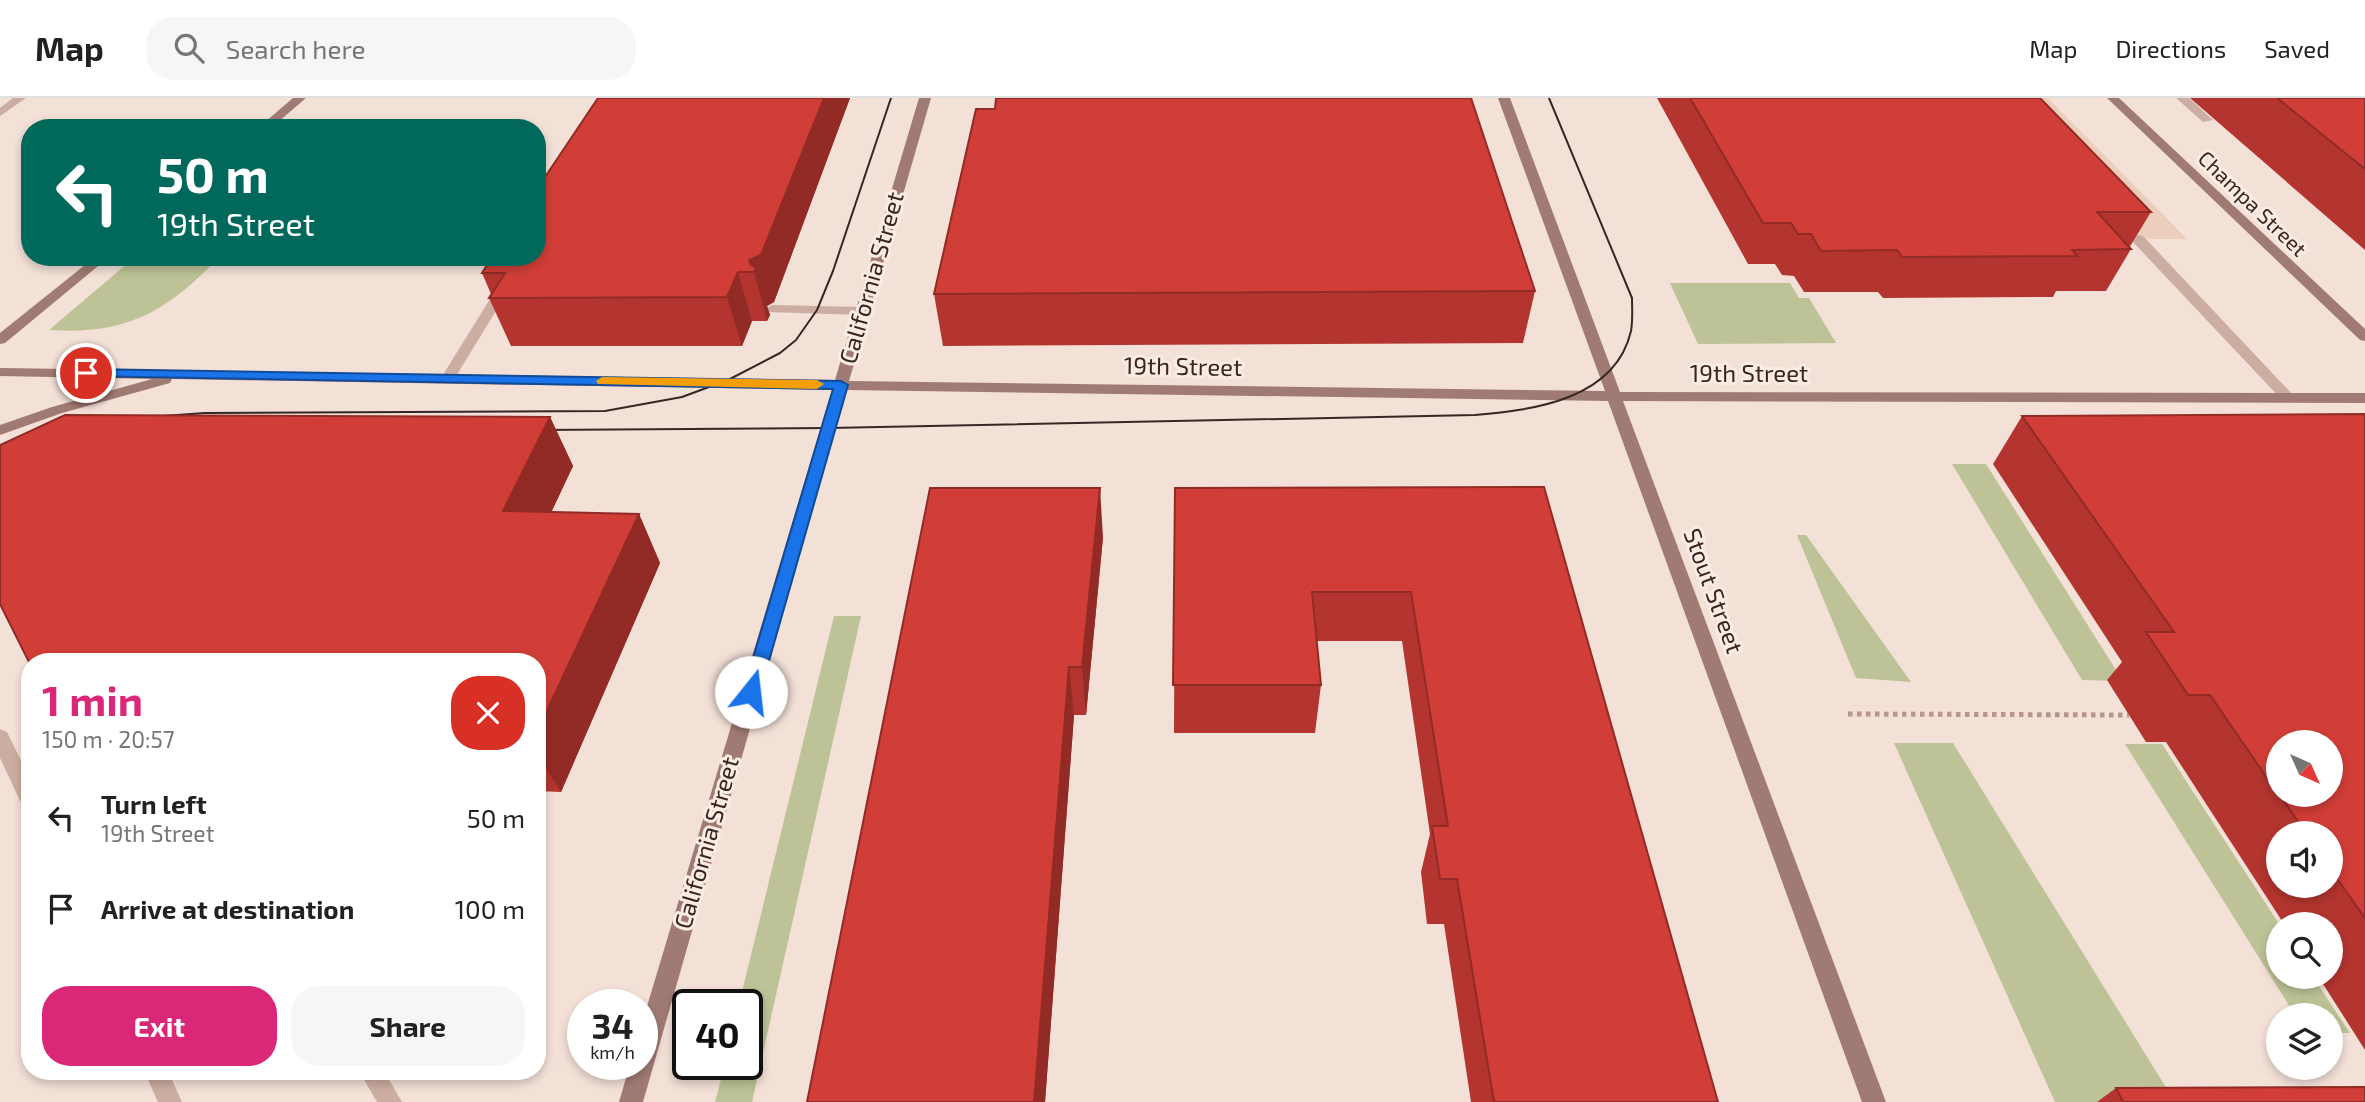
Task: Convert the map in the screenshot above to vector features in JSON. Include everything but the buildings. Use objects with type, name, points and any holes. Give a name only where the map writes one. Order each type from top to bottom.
[{"type":"street","points":[[275,119],[300,98]]},
{"type":"street","name":"California Street","points":[[658,1009],[925,98]]},
{"type":"street","name":"Stout Street","points":[[1504,98],[1874,1102]]},
{"type":"street","name":"Champa Street","points":[[2113,98],[2365,337]]},
{"type":"street","points":[[0,340],[92,266]]},
{"type":"street","name":"19th Street","points":[[0,372],[1614,397],[2365,398]]},
{"type":"street","points":[[0,430],[93,399],[185,374]]},
{"type":"street","name":"California Street","points":[[631,1102],[637,1080]]},
{"type":"lane","points":[[0,113],[20,98]]},
{"type":"lane","points":[[2182,98],[2207,120]]},
{"type":"lane","points":[[2138,239],[2288,398]]},
{"type":"lane","points":[[448,379],[517,266]]},
{"type":"lane","points":[[772,309],[862,311]]},
{"type":"lane","points":[[0,737],[21,782]]},
{"type":"lane","points":[[160,1080],[170,1102]]},
{"type":"lane","points":[[377,1080],[390,1102]]},
{"type":"path","points":[[1848,714],[2129,715]]},
{"type":"green space","points":[[124,266],[210,266],[163,306],[123,324],[76,331],[49,330]]},
{"type":"green space","points":[[1670,283],[1790,283],[1799,298],[1809,298],[1836,343],[1698,344]]},
{"type":"green space","points":[[1952,464],[1986,464],[2123,681],[2082,680]]},
{"type":"green space","points":[[1797,535],[1806,535],[1911,682],[1856,678]]},
{"type":"green space","points":[[834,616],[861,616],[763,1053],[763,989],[743,989]]},
{"type":"green space","points":[[1894,743],[1953,743],[2175,1102],[2055,1102]]},
{"type":"green space","points":[[2125,744],[2162,744],[2271,912],[2266,912],[2266,969]]},
{"type":"green space","points":[[2279,989],[2321,989],[2330,1003],[2287,1003]]},
{"type":"green space","points":[[2343,1022],[2350,1033],[2343,1033]]},
{"type":"green space","points":[[721,1080],[757,1080],[752,1102],[715,1102]]},
{"type":"shaded area","points":[[1987,98],[2048,98],[2187,239],[2125,239]]},
{"type":"tram line","points":[[135,418],[205,413],[605,411],[682,397],[728,380],[780,353],[796,340],[817,310],[833,271],[891,98]]},
{"type":"tram line","points":[[538,430],[829,428],[1475,415],[1522,409],[1569,397],[1590,387],[1608,373],[1622,354],[1631,331],[1632,298],[1549,98]]},
{"type":"slow traffic","points":[[602,381],[817,384]]},
{"type":"route","points":[[86,373],[841,385],[751,692]]}]
